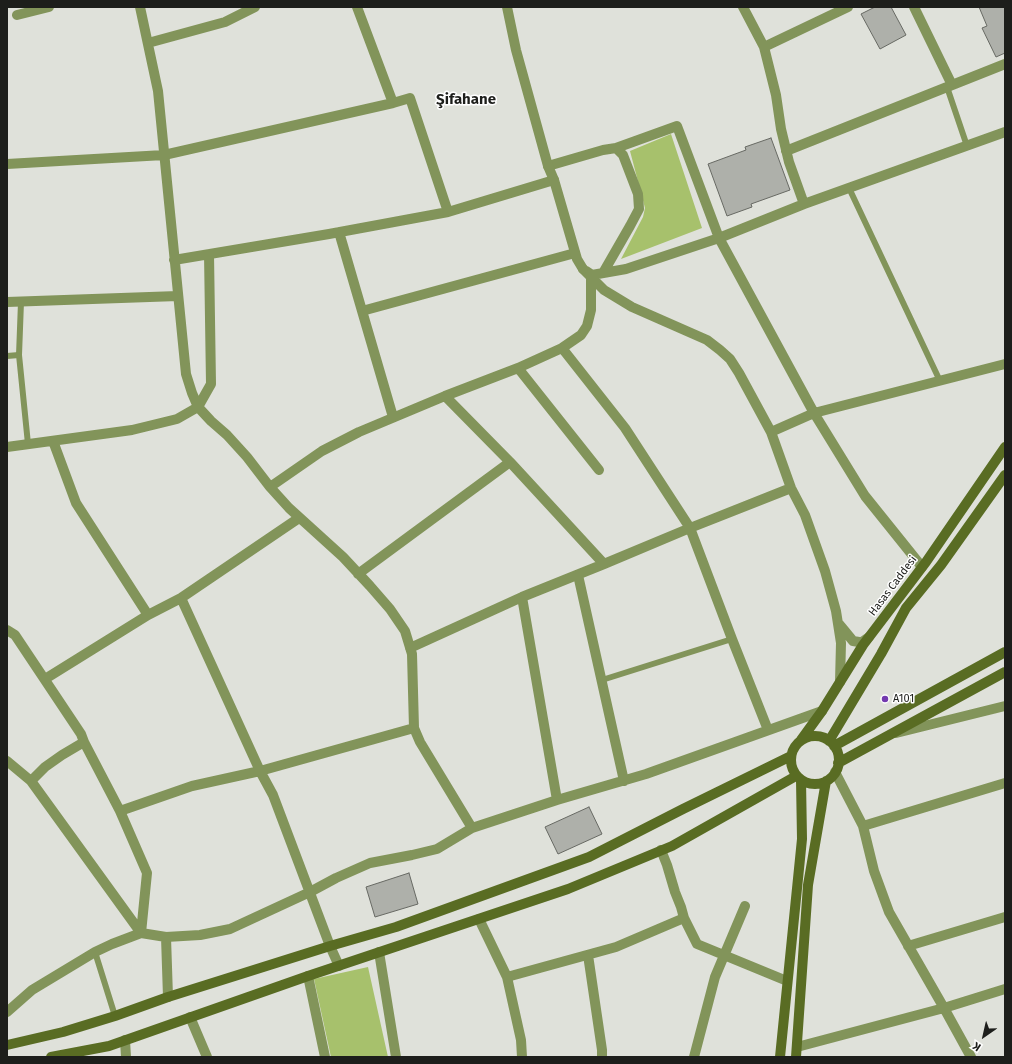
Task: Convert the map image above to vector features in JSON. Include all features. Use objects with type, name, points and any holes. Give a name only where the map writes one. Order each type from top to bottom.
[{"type":"main road","name":"Hasas Caddesi","points":[[801,740],[822,711],[869,637],[922,567],[1005,447]]},
{"type":"main road","points":[[831,744],[906,608],[941,565],[1005,475]]},
{"type":"main road","points":[[831,744],[1005,652]]},
{"type":"main road","points":[[837,768],[838,755],[831,744],[821,737],[811,736],[801,740],[793,749],[790,761],[793,770],[799,778],[805,782],[813,784],[826,781],[831,777],[837,768],[892,734],[1005,672]]},
{"type":"main road","points":[[7,1045],[63,1032],[115,1016],[168,997],[330,946],[396,927],[589,857],[791,756]]},
{"type":"main road","points":[[51,1057],[109,1046],[308,976],[568,889],[672,846],[799,778]]},
{"type":"main road","points":[[780,1057],[802,839],[799,778]]},
{"type":"main road","points":[[796,1052],[808,885],[826,781]]},
{"type":"street","points":[[17,15],[49,7]]},
{"type":"street","points":[[140,7],[158,91],[186,374],[192,393],[198,407],[247,457],[270,487],[289,508],[343,557],[390,609],[405,631],[412,654],[414,728],[420,742],[472,828]]},
{"type":"street","points":[[148,43],[224,22],[255,7]]},
{"type":"street","points":[[357,7],[393,103]]},
{"type":"street","points":[[508,7],[516,50],[548,166],[554,180],[575,253],[583,269],[604,290],[632,307],[707,340],[730,359],[739,373],[770,432],[791,488],[805,515],[825,571],[836,610],[841,643],[840,682]]},
{"type":"street","points":[[743,7],[764,47],[776,95],[786,151],[804,204]]},
{"type":"street","points":[[764,47],[848,7]]},
{"type":"street","points":[[914,7],[949,86]]},
{"type":"street","points":[[786,151],[1005,64]]},
{"type":"street","points":[[7,164],[164,155],[410,98],[448,212]]},
{"type":"street","points":[[548,166],[603,150],[616,148],[677,126],[719,238],[814,413],[865,496],[922,567]]},
{"type":"street","points":[[583,269],[592,275],[626,269],[719,238],[804,204],[1005,132]]},
{"type":"street","points":[[603,273],[639,209],[638,194],[623,155],[616,148]]},
{"type":"street","points":[[174,260],[448,212],[554,180]]},
{"type":"street","points":[[339,232],[393,417]]},
{"type":"street","points":[[362,311],[575,253]]},
{"type":"street","points":[[7,447],[132,430],[177,419],[198,407],[211,384],[209,254]]},
{"type":"street","points":[[270,487],[322,451],[359,432],[444,396],[518,368],[562,348],[581,335],[587,326],[590,310],[591,277]]},
{"type":"street","points":[[7,302],[178,296]]},
{"type":"street","points":[[562,348],[625,428],[690,528],[768,730]]},
{"type":"street","points":[[770,432],[814,413],[1005,364]]},
{"type":"street","points":[[518,368],[598,470]]},
{"type":"street","points":[[444,396],[510,462],[604,564]]},
{"type":"street","points":[[53,441],[76,503],[148,615]]},
{"type":"street","points":[[358,574],[510,462]]},
{"type":"street","points":[[410,648],[522,597],[791,488]]},
{"type":"street","points":[[45,679],[148,615],[181,598],[299,518]]},
{"type":"street","points":[[578,575],[624,781]]},
{"type":"street","points":[[522,597],[557,800]]},
{"type":"street","points":[[181,598],[260,771],[273,794],[330,946],[339,966]]},
{"type":"street","points":[[837,620],[853,641],[862,642],[869,637]]},
{"type":"street","points":[[7,630],[15,635],[81,734],[120,811],[147,873],[141,933]]},
{"type":"street","points":[[892,734],[1005,706]]},
{"type":"street","points":[[7,1012],[32,990],[95,952],[141,933],[166,937],[200,934],[230,929],[370,862],[437,849],[472,828],[557,800],[646,774],[822,711]]},
{"type":"street","points":[[120,811],[192,786],[260,771],[414,728]]},
{"type":"street","points":[[31,781],[45,767],[84,742]]},
{"type":"street","points":[[7,761],[31,781],[141,933]]},
{"type":"street","points":[[837,768],[863,826],[874,871],[888,912],[971,1057]]},
{"type":"street","points":[[863,826],[1005,783]]},
{"type":"street","points":[[661,850],[684,918],[698,944],[788,981]]},
{"type":"street","points":[[694,1057],[715,977],[745,906]]},
{"type":"street","points":[[908,946],[1005,917]]},
{"type":"street","points":[[507,977],[616,947],[684,918]]},
{"type":"street","points":[[479,919],[507,977],[521,1040],[522,1057]]},
{"type":"street","points":[[166,937],[168,997]]},
{"type":"street","points":[[379,952],[396,1057]]},
{"type":"street","points":[[588,955],[602,1057]]},
{"type":"street","points":[[308,976],[325,1057]]},
{"type":"street","points":[[796,1052],[944,1008],[1005,988]]},
{"type":"street","points":[[190,1017],[207,1057]]},
{"type":"street","points":[[125,1040],[126,1057]]},
{"type":"lane","points":[[949,86],[967,146]]},
{"type":"lane","points":[[849,188],[940,381]]},
{"type":"lane","points":[[21,302],[19,355],[28,444]]},
{"type":"lane","points":[[7,356],[19,355]]},
{"type":"lane","points":[[602,680],[732,639]]},
{"type":"lane","points":[[95,952],[115,1016]]},
{"type":"green space","points":[[671,134],[702,228],[621,259],[643,217],[645,208],[630,151]]},
{"type":"green space","points":[[368,967],[388,1057],[331,1057],[314,979]]},
{"type":"building","points":[[875,7],[891,7],[906,35],[880,49],[861,14]]},
{"type":"building","points":[[979,7],[1005,7],[1005,53],[996,57],[982,28],[987,26]]},
{"type":"building","points":[[771,138],[790,190],[751,204],[752,207],[727,216],[708,164],[746,150],[745,147]]},
{"type":"building","points":[[589,807],[602,834],[558,854],[545,827]]},
{"type":"building","points":[[409,873],[418,904],[375,917],[366,887]]},
{"type":"place","name":"A101","points":[[885,699]]},
{"type":"district","name":"Şifahane","points":[[466,100]]}]
